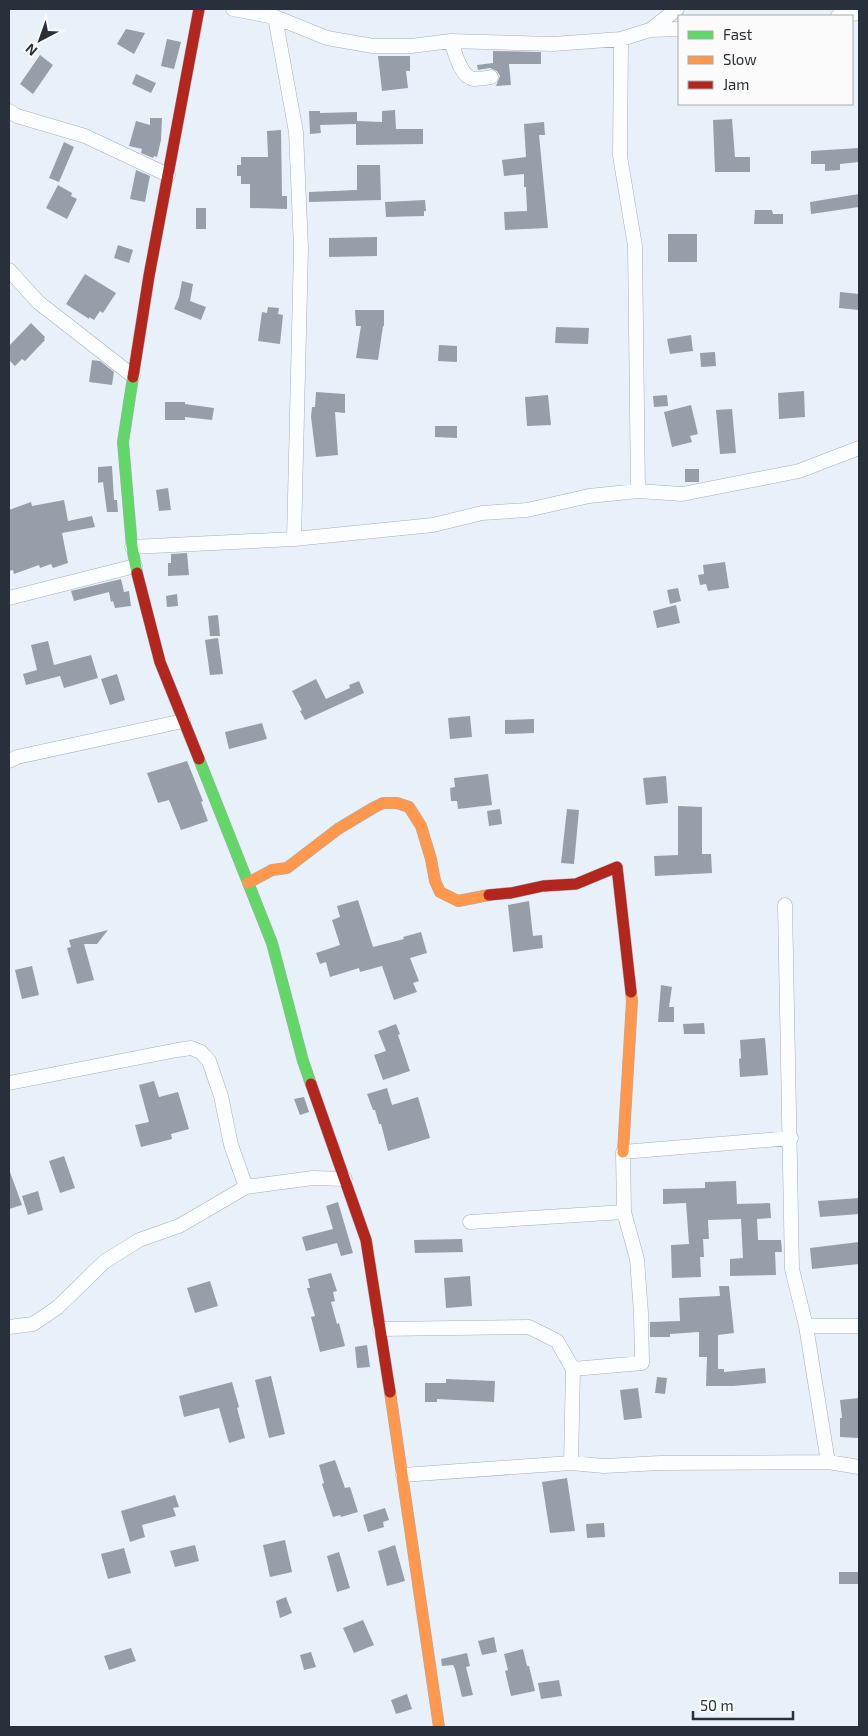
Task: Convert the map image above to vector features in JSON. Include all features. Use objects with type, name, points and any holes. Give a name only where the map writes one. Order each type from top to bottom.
[{"type":"street","points":[[199,9],[168,175],[123,442],[132,547],[135,566],[160,662],[272,943],[303,1061],[366,1240],[403,1475],[439,1727]]},
{"type":"street","points":[[233,9],[274,17],[328,38],[373,46],[411,46],[451,41],[553,44],[621,39],[650,30],[678,29]]},
{"type":"street","points":[[650,30],[678,9]]},
{"type":"street","points":[[845,15],[859,13]]},
{"type":"street","points":[[274,17],[296,132],[301,248],[294,539]]},
{"type":"street","points":[[621,39],[620,156],[635,246],[638,491]]},
{"type":"street","points":[[451,41],[463,72],[475,79],[491,77]]},
{"type":"street","points":[[9,111],[17,116],[85,136],[168,175]]},
{"type":"street","points":[[9,270],[38,302],[133,376]]},
{"type":"street","points":[[132,547],[294,539],[433,525],[482,513],[527,510],[589,496],[638,491],[691,493],[798,470],[859,448]]},
{"type":"street","points":[[9,598],[135,566]]},
{"type":"street","points":[[9,761],[17,757],[183,721]]},
{"type":"street","points":[[248,883],[272,870],[287,868],[338,829],[373,808],[383,804],[397,803],[409,807],[420,826],[431,860],[435,881],[440,892],[458,900],[511,893],[542,886],[576,884],[617,867],[632,1001],[622,1152],[624,1212],[637,1259],[642,1363],[573,1369]]},
{"type":"street","points":[[786,905],[792,1269],[806,1326],[828,1462]]},
{"type":"street","points":[[9,1083],[178,1050],[191,1048],[201,1052],[209,1060],[221,1096],[231,1145],[246,1187]]},
{"type":"street","points":[[622,1152],[791,1138]]},
{"type":"street","points":[[9,1327],[33,1324],[58,1308],[104,1262],[139,1240],[179,1226],[246,1187],[313,1178],[345,1179]]},
{"type":"street","points":[[470,1222],[624,1212]]},
{"type":"street","points":[[806,1326],[859,1326]]},
{"type":"street","points":[[380,1329],[529,1327],[557,1341],[573,1369],[570,1464]]},
{"type":"street","points":[[403,1475],[570,1464],[604,1466],[660,1463],[828,1462],[859,1468]]},
{"type":"building","points":[[126,29],[145,33],[134,54],[117,44]]},
{"type":"building","points":[[167,39],[181,42],[174,69],[161,66]]},
{"type":"building","points":[[493,51],[541,52],[541,64],[509,64],[511,85],[496,86],[500,76],[497,71],[490,68],[478,70],[477,65],[493,63]]},
{"type":"building","points":[[40,55],[53,65],[33,94],[20,84]]},
{"type":"building","points":[[378,56],[410,56],[410,71],[406,71],[408,88],[382,91]]},
{"type":"building","points":[[136,74],[156,83],[151,93],[132,84]]},
{"type":"building","points":[[395,110],[396,129],[423,129],[423,144],[356,145],[356,124],[320,125],[321,133],[310,134],[309,111],[320,111],[320,113],[357,112],[357,121],[382,122],[382,111]]},
{"type":"building","points":[[150,118],[162,118],[161,140],[157,157],[154,156],[153,158],[141,153],[142,149],[129,146],[136,121],[150,125]]},
{"type":"building","points":[[732,119],[735,157],[750,157],[750,172],[715,172],[713,120]]},
{"type":"building","points":[[544,122],[545,135],[539,135],[548,228],[505,230],[504,212],[527,211],[526,187],[524,187],[524,174],[504,176],[502,160],[526,157],[524,124]]},
{"type":"building","points":[[281,130],[282,196],[287,196],[287,209],[250,208],[250,184],[241,184],[241,176],[237,176],[237,165],[241,165],[241,157],[268,157],[267,131]]},
{"type":"building","points":[[64,142],[74,147],[59,182],[49,178]]},
{"type":"building","points":[[859,148],[859,162],[840,164],[840,170],[825,171],[825,164],[811,164],[811,151]]},
{"type":"building","points":[[357,165],[380,165],[381,200],[309,202],[309,192],[357,190]]},
{"type":"building","points":[[136,170],[150,176],[145,202],[130,199]]},
{"type":"building","points":[[58,185],[72,193],[71,196],[77,199],[67,219],[46,208]]},
{"type":"building","points":[[859,194],[859,207],[811,214],[810,202]]},
{"type":"building","points":[[425,200],[426,211],[424,211],[424,216],[386,217],[385,202]]},
{"type":"building","points":[[196,208],[206,208],[206,229],[196,229]]},
{"type":"building","points":[[755,210],[772,210],[773,214],[783,214],[783,224],[754,224]]},
{"type":"building","points":[[668,234],[697,234],[697,262],[668,262]]},
{"type":"building","points":[[377,237],[377,256],[329,257],[329,238]]},
{"type":"building","points":[[118,245],[133,250],[129,263],[114,258]]},
{"type":"building","points":[[85,274],[116,293],[103,313],[100,311],[94,320],[89,317],[89,319],[66,304]]},
{"type":"building","points":[[182,281],[193,284],[190,301],[206,307],[201,320],[174,309],[179,297]]},
{"type":"building","points":[[840,292],[859,294],[859,310],[839,308]]},
{"type":"building","points":[[268,307],[279,308],[278,314],[283,315],[280,344],[258,341],[262,312],[267,313]]},
{"type":"building","points":[[355,310],[384,310],[384,326],[378,360],[356,358],[361,326],[356,326]]},
{"type":"building","points":[[31,323],[45,337],[45,340],[25,361],[22,359],[15,366],[9,360],[9,346]]},
{"type":"building","points":[[556,327],[589,328],[588,344],[555,343]]},
{"type":"building","points":[[691,335],[693,351],[670,354],[667,339]]},
{"type":"building","points":[[439,345],[457,346],[457,362],[438,361]]},
{"type":"building","points":[[715,352],[716,366],[701,367],[700,353]]},
{"type":"building","points":[[92,360],[100,361],[114,372],[112,385],[89,382]]},
{"type":"building","points":[[804,391],[805,417],[779,419],[778,393]]},
{"type":"building","points":[[316,392],[345,394],[345,413],[335,412],[338,455],[316,457],[311,417],[312,407],[315,407]]},
{"type":"building","points":[[548,395],[551,425],[527,426],[525,397]]},
{"type":"building","points":[[667,395],[668,406],[654,407],[653,396]]},
{"type":"building","points":[[165,402],[185,402],[185,404],[214,408],[212,420],[185,417],[185,420],[165,420]]},
{"type":"building","points":[[691,405],[698,434],[690,436],[692,442],[672,447],[664,412]]},
{"type":"building","points":[[732,409],[736,453],[720,454],[716,410]]},
{"type":"building","points":[[435,426],[457,426],[457,438],[435,437]]},
{"type":"building","points":[[112,466],[114,500],[117,500],[118,512],[107,512],[103,482],[98,483],[98,467]]},
{"type":"building","points":[[685,469],[699,469],[699,482],[685,482]]},
{"type":"building","points":[[168,488],[171,510],[159,511],[156,490]]},
{"type":"building","points":[[64,500],[68,521],[92,516],[95,527],[62,533],[68,563],[53,568],[51,564],[40,568],[39,565],[14,574],[13,570],[9,571],[9,510],[31,502],[32,506]]},
{"type":"building","points":[[187,553],[189,575],[168,576],[168,563],[171,563],[171,554]]},
{"type":"building","points":[[725,562],[729,588],[708,591],[706,584],[700,585],[698,575],[704,574],[703,565]]},
{"type":"building","points":[[121,579],[124,592],[129,591],[131,606],[115,608],[113,601],[111,602],[109,592],[74,601],[71,591]]},
{"type":"building","points":[[678,588],[681,601],[670,604],[667,590]]},
{"type":"building","points":[[177,594],[178,606],[167,607],[166,596]]},
{"type":"building","points":[[676,605],[680,623],[657,628],[653,611]]},
{"type":"building","points":[[218,615],[220,636],[210,636],[208,616]]},
{"type":"building","points":[[218,638],[223,674],[210,675],[205,640]]},
{"type":"building","points":[[48,641],[54,665],[91,655],[98,678],[64,688],[60,676],[26,685],[23,674],[37,670],[31,645]]},
{"type":"building","points":[[117,674],[125,700],[110,705],[101,679]]},
{"type":"building","points":[[316,679],[326,699],[350,688],[349,685],[359,681],[364,693],[305,720],[292,691]]},
{"type":"building","points":[[470,716],[472,737],[450,739],[448,718]]},
{"type":"building","points":[[534,719],[534,733],[505,734],[505,720]]},
{"type":"building","points":[[262,723],[267,739],[229,749],[225,732]]},
{"type":"building","points":[[187,761],[203,801],[201,802],[208,821],[181,830],[169,800],[158,803],[147,773]]},
{"type":"building","points":[[488,774],[492,805],[458,809],[457,801],[451,801],[450,788],[455,787],[454,778]]},
{"type":"building","points":[[666,776],[668,803],[646,805],[643,778]]},
{"type":"building","points":[[678,806],[702,807],[702,854],[711,854],[712,873],[655,876],[654,856],[678,855]]},
{"type":"building","points":[[500,809],[502,824],[489,826],[487,811]]},
{"type":"building","points":[[567,809],[579,810],[574,864],[561,863]]},
{"type":"building","points":[[358,900],[373,947],[404,939],[403,937],[421,932],[427,953],[410,958],[419,981],[413,983],[417,992],[394,1000],[382,966],[360,972],[359,968],[330,977],[326,962],[320,964],[316,953],[340,945],[332,920],[340,917],[337,906]]},
{"type":"building","points":[[529,901],[533,936],[542,935],[543,948],[513,952],[508,905]]},
{"type":"building","points":[[108,930],[97,944],[84,944],[94,980],[77,984],[67,948],[71,947],[69,940]]},
{"type":"building","points":[[32,966],[39,995],[22,999],[15,970]]},
{"type":"building","points":[[661,985],[672,987],[669,1007],[674,1007],[674,1022],[658,1022]]},
{"type":"building","points":[[704,1023],[705,1034],[684,1034],[683,1024]]},
{"type":"building","points":[[396,1024],[410,1071],[383,1080],[374,1055],[386,1051],[378,1031]]},
{"type":"building","points":[[765,1038],[768,1075],[740,1077],[740,1040]]},
{"type":"building","points":[[154,1081],[159,1097],[178,1092],[189,1129],[171,1134],[172,1139],[141,1147],[135,1125],[149,1122],[139,1085]]},
{"type":"building","points":[[387,1088],[392,1105],[418,1097],[430,1138],[388,1151],[381,1124],[379,1124],[367,1094]]},
{"type":"building","points":[[304,1097],[309,1112],[300,1115],[294,1099]]},
{"type":"building","points":[[64,1156],[75,1188],[60,1193],[49,1161]]},
{"type":"building","points":[[9,1173],[22,1205],[9,1209]]},
{"type":"building","points":[[736,1181],[737,1204],[770,1203],[771,1218],[757,1219],[758,1240],[781,1240],[782,1252],[775,1252],[776,1275],[730,1276],[730,1259],[743,1258],[741,1219],[708,1220],[709,1239],[703,1239],[704,1257],[700,1257],[701,1277],[672,1278],[671,1245],[689,1244],[686,1203],[663,1204],[663,1189],[705,1188],[705,1182]]},
{"type":"building","points":[[38,1191],[43,1210],[28,1215],[22,1196]]},
{"type":"building","points":[[859,1198],[859,1214],[820,1217],[818,1201]]},
{"type":"building","points":[[338,1202],[353,1253],[341,1256],[337,1243],[306,1251],[302,1237],[333,1229],[326,1206]]},
{"type":"building","points":[[462,1239],[463,1252],[415,1253],[414,1240]]},
{"type":"building","points":[[859,1242],[859,1264],[812,1269],[810,1248]]},
{"type":"building","points":[[331,1273],[337,1291],[333,1292],[335,1301],[331,1302],[345,1346],[320,1352],[311,1317],[315,1316],[307,1288],[310,1288],[308,1279]]},
{"type":"building","points":[[470,1276],[472,1306],[446,1308],[444,1278]]},
{"type":"building","points":[[210,1281],[218,1306],[195,1313],[187,1288]]},
{"type":"building","points":[[719,1286],[729,1286],[734,1333],[718,1335],[718,1369],[724,1369],[724,1372],[765,1368],[766,1383],[706,1386],[707,1357],[699,1357],[699,1332],[670,1334],[670,1337],[650,1337],[650,1322],[680,1321],[679,1298],[720,1296]]},
{"type":"building","points":[[367,1345],[370,1367],[357,1368],[355,1347]]},
{"type":"building","points":[[271,1376],[285,1434],[269,1438],[255,1380]]},
{"type":"building","points":[[657,1377],[667,1378],[665,1394],[655,1393]]},
{"type":"building","points":[[446,1379],[495,1381],[494,1402],[437,1399],[437,1402],[425,1402],[425,1383],[446,1383]]},
{"type":"building","points":[[232,1382],[245,1438],[229,1443],[219,1408],[184,1417],[179,1396]]},
{"type":"building","points":[[638,1388],[642,1418],[624,1420],[620,1390]]},
{"type":"building","points":[[859,1398],[859,1438],[840,1437],[840,1418],[842,1418],[840,1400]]},
{"type":"building","points":[[335,1460],[345,1488],[350,1487],[358,1512],[341,1517],[340,1515],[333,1517],[322,1484],[324,1483],[319,1465]]},
{"type":"building","points":[[567,1478],[575,1531],[550,1533],[542,1482]]},
{"type":"building","points":[[175,1495],[179,1507],[173,1508],[176,1516],[142,1525],[145,1537],[130,1542],[121,1511]]},
{"type":"building","points":[[385,1508],[389,1520],[383,1522],[384,1527],[368,1532],[363,1515]]},
{"type":"building","points":[[604,1523],[605,1537],[587,1538],[586,1524]]},
{"type":"building","points":[[285,1540],[292,1572],[270,1577],[263,1545]]},
{"type":"building","points":[[195,1545],[199,1561],[175,1567],[170,1551]]},
{"type":"building","points":[[395,1545],[405,1581],[387,1586],[378,1551]]},
{"type":"building","points":[[124,1548],[131,1573],[108,1579],[101,1554]]},
{"type":"building","points":[[339,1552],[350,1588],[337,1592],[327,1556]]},
{"type":"building","points":[[839,1572],[859,1572],[859,1584],[839,1584]]},
{"type":"building","points":[[286,1597],[292,1613],[280,1618],[276,1601]]},
{"type":"building","points":[[363,1620],[374,1645],[354,1653],[343,1628]]},
{"type":"building","points":[[494,1637],[497,1652],[482,1655],[478,1641]]},
{"type":"building","points":[[131,1648],[136,1661],[109,1670],[104,1656]]},
{"type":"building","points":[[523,1649],[535,1691],[511,1696],[505,1671],[508,1670],[504,1654]]},
{"type":"building","points":[[311,1652],[316,1667],[304,1670],[300,1655]]},
{"type":"building","points":[[467,1653],[470,1666],[466,1667],[473,1695],[462,1697],[453,1665],[442,1666],[441,1659]]},
{"type":"building","points":[[559,1680],[562,1696],[541,1699],[538,1683]]},
{"type":"building","points":[[407,1694],[412,1709],[396,1714],[391,1700]]},
{"type":"traffic: fast","points":[[133,377],[123,442],[132,547],[137,573]]},
{"type":"traffic: fast","points":[[199,759],[272,943],[303,1061],[311,1084]]},
{"type":"traffic: slow","points":[[248,883],[272,870],[287,868],[338,829],[373,808],[383,803],[397,803],[409,807],[421,826],[431,859],[435,881],[440,892],[458,901],[489,895]]},
{"type":"traffic: slow","points":[[623,1152],[631,992]]},
{"type":"traffic: slow","points":[[390,1392],[439,1727]]},
{"type":"traffic: jam","points":[[133,377],[149,276],[199,9]]},
{"type":"traffic: jam","points":[[137,573],[160,662],[199,759]]},
{"type":"traffic: jam","points":[[489,895],[511,893],[543,886],[576,884],[617,867],[631,992]]},
{"type":"traffic: jam","points":[[311,1084],[366,1240],[390,1392]]}]
